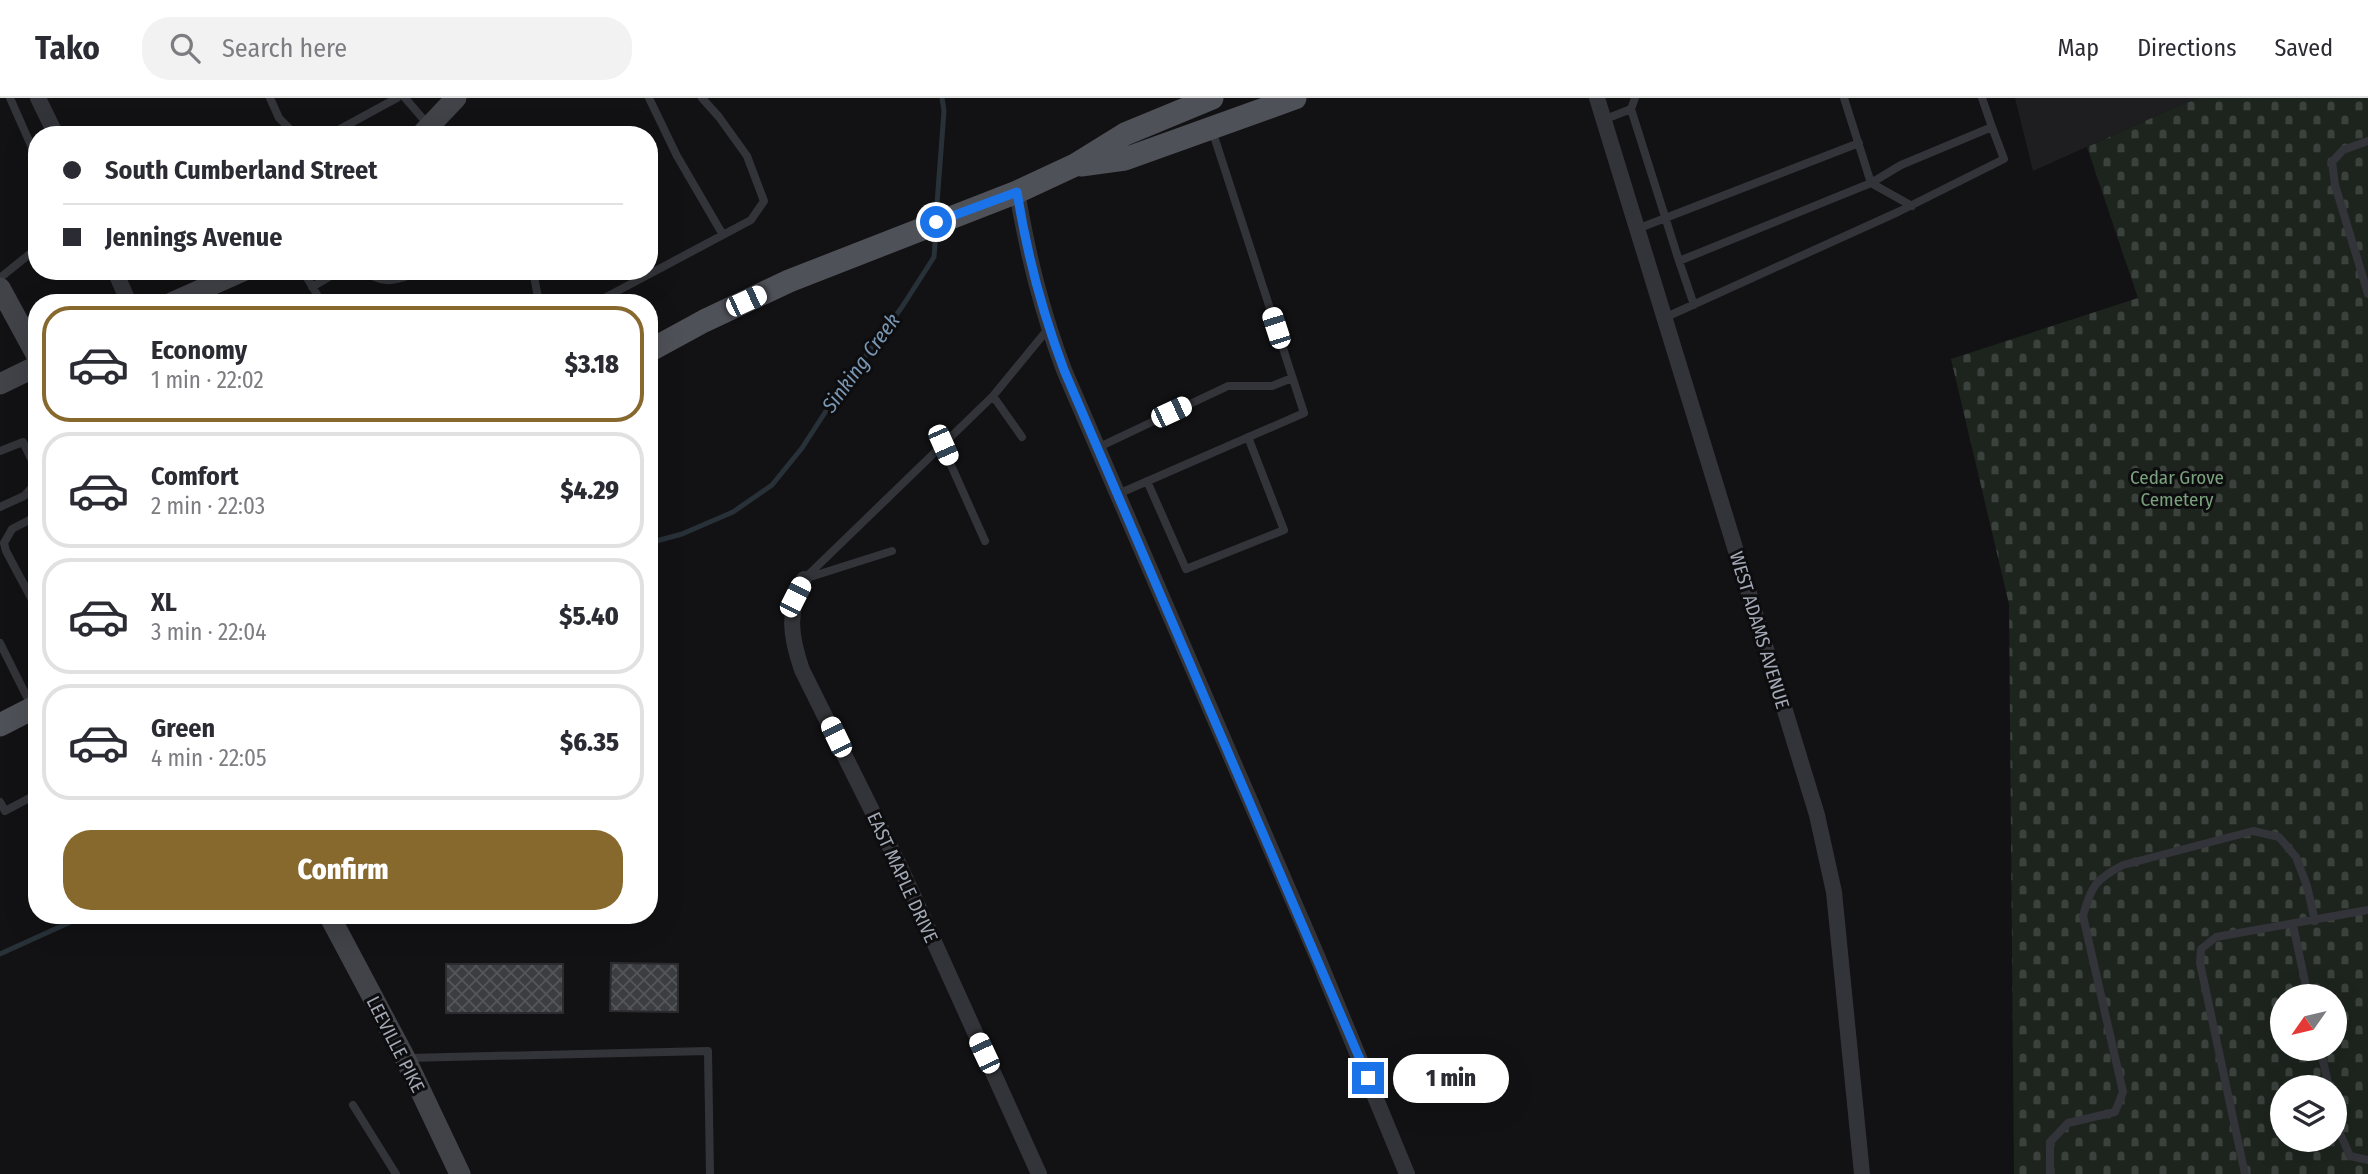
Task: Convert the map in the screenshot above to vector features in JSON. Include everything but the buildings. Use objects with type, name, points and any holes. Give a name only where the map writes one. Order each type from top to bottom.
[{"type":"main road","points":[[658,346],[704,321],[840,259],[1017,192],[1075,165],[1125,134],[1212,98]]},
{"type":"main road","points":[[1075,165],[1125,159],[1295,98]]},
{"type":"main road","points":[[0,725],[28,711]]},
{"type":"street","points":[[38,98],[52,126]]},
{"type":"street","points":[[434,126],[456,98]]},
{"type":"street","name":"WEST ADAMS AVENUE","points":[[1597,98],[1819,826],[1834,892],[1862,1174]]},
{"type":"street","points":[[1017,192],[1027,250],[1048,329],[1322,968],[1407,1174]]},
{"type":"street","points":[[191,294],[223,280]]},
{"type":"street","points":[[0,288],[28,339]]},
{"type":"street","points":[[0,384],[28,370]]},
{"type":"street","name":"EAST MAPLE DRIVE","points":[[804,579],[795,597],[791,630],[794,649],[802,670],[902,871],[1039,1174]]},
{"type":"street","name":"LEEVILLE PIKE","points":[[334,924],[405,1058],[460,1174]]},
{"type":"lane","points":[[10,98],[28,139]]},
{"type":"lane","points":[[270,98],[279,118],[287,126]]},
{"type":"lane","points":[[346,126],[397,98]]},
{"type":"lane","points":[[405,98],[425,126]]},
{"type":"lane","points":[[649,98],[677,156],[723,235]]},
{"type":"lane","points":[[658,270],[751,220],[764,201],[747,156],[702,98]]},
{"type":"lane","points":[[1634,98],[1631,109],[1694,304]]},
{"type":"lane","points":[[1844,98],[1871,183],[1912,206]]},
{"type":"lane","points":[[1664,318],[1912,206],[2004,159],[1982,98]]},
{"type":"lane","points":[[1603,120],[1631,109]]},
{"type":"lane","points":[[1679,261],[1871,183],[1901,165],[1992,127]]},
{"type":"lane","points":[[1118,494],[1304,412],[1211,128]]},
{"type":"lane","points":[[2368,141],[2343,150],[2332,162],[2334,185],[2368,295]]},
{"type":"lane","points":[[1637,229],[1858,143]]},
{"type":"lane","points":[[0,278],[28,255]]},
{"type":"lane","points":[[308,280],[317,294]]},
{"type":"lane","points":[[313,288],[325,280]]},
{"type":"lane","points":[[612,294],[638,280]]},
{"type":"lane","points":[[804,579],[993,396],[1048,329]]},
{"type":"lane","points":[[1097,447],[1228,386],[1272,386],[1292,378]]},
{"type":"lane","points":[[993,396],[1022,437]]},
{"type":"lane","points":[[1147,481],[1186,569],[1284,530],[1248,437]]},
{"type":"lane","points":[[0,452],[23,442],[28,452]]},
{"type":"lane","points":[[943,445],[985,541]]},
{"type":"lane","points":[[0,507],[28,492]]},
{"type":"lane","points":[[28,521],[12,529],[4,543],[5,551],[28,593]]},
{"type":"lane","points":[[804,579],[892,551]]},
{"type":"lane","points":[[0,643],[28,694]]},
{"type":"lane","points":[[0,802],[5,811],[28,799]]},
{"type":"lane","points":[[2050,1174],[2050,1142],[2068,1122],[2115,1112],[2123,1092],[2083,916],[2090,890],[2104,875],[2123,865],[2253,831],[2279,837],[2295,857],[2307,886],[2315,921]]},
{"type":"lane","points":[[2245,1174],[2200,963],[2201,949],[2216,937],[2368,910]]},
{"type":"lane","points":[[2293,925],[2305,984]]},
{"type":"lane","points":[[405,1058],[708,1051],[710,1174]]},
{"type":"lane","points":[[353,1105],[396,1174]]},
{"type":"lane","points":[[2347,1150],[2350,1157],[2368,1160]]},
{"type":"shaded area","points":[[2015,98],[2196,98],[2033,171]]},
{"type":"green space","name":"Cedar Grove Cemetery","points":[[2196,98],[2368,98],[2368,1174],[2014,1174],[2009,604],[1951,359],[2138,298],[2087,147]]},
{"type":"waterway","name":"Sinking Creek","points":[[936,217],[944,111],[942,98]]},
{"type":"waterway","name":"Sinking Creek","points":[[658,541],[682,534],[733,512],[772,485],[802,448],[837,394],[902,307],[934,257],[936,230]]},
{"type":"waterway","name":"Sinking Creek","points":[[0,954],[66,924]]},
{"type":"route","points":[[936,222],[1017,192],[1027,250],[1044,317],[1064,370],[1368,1078]]}]
